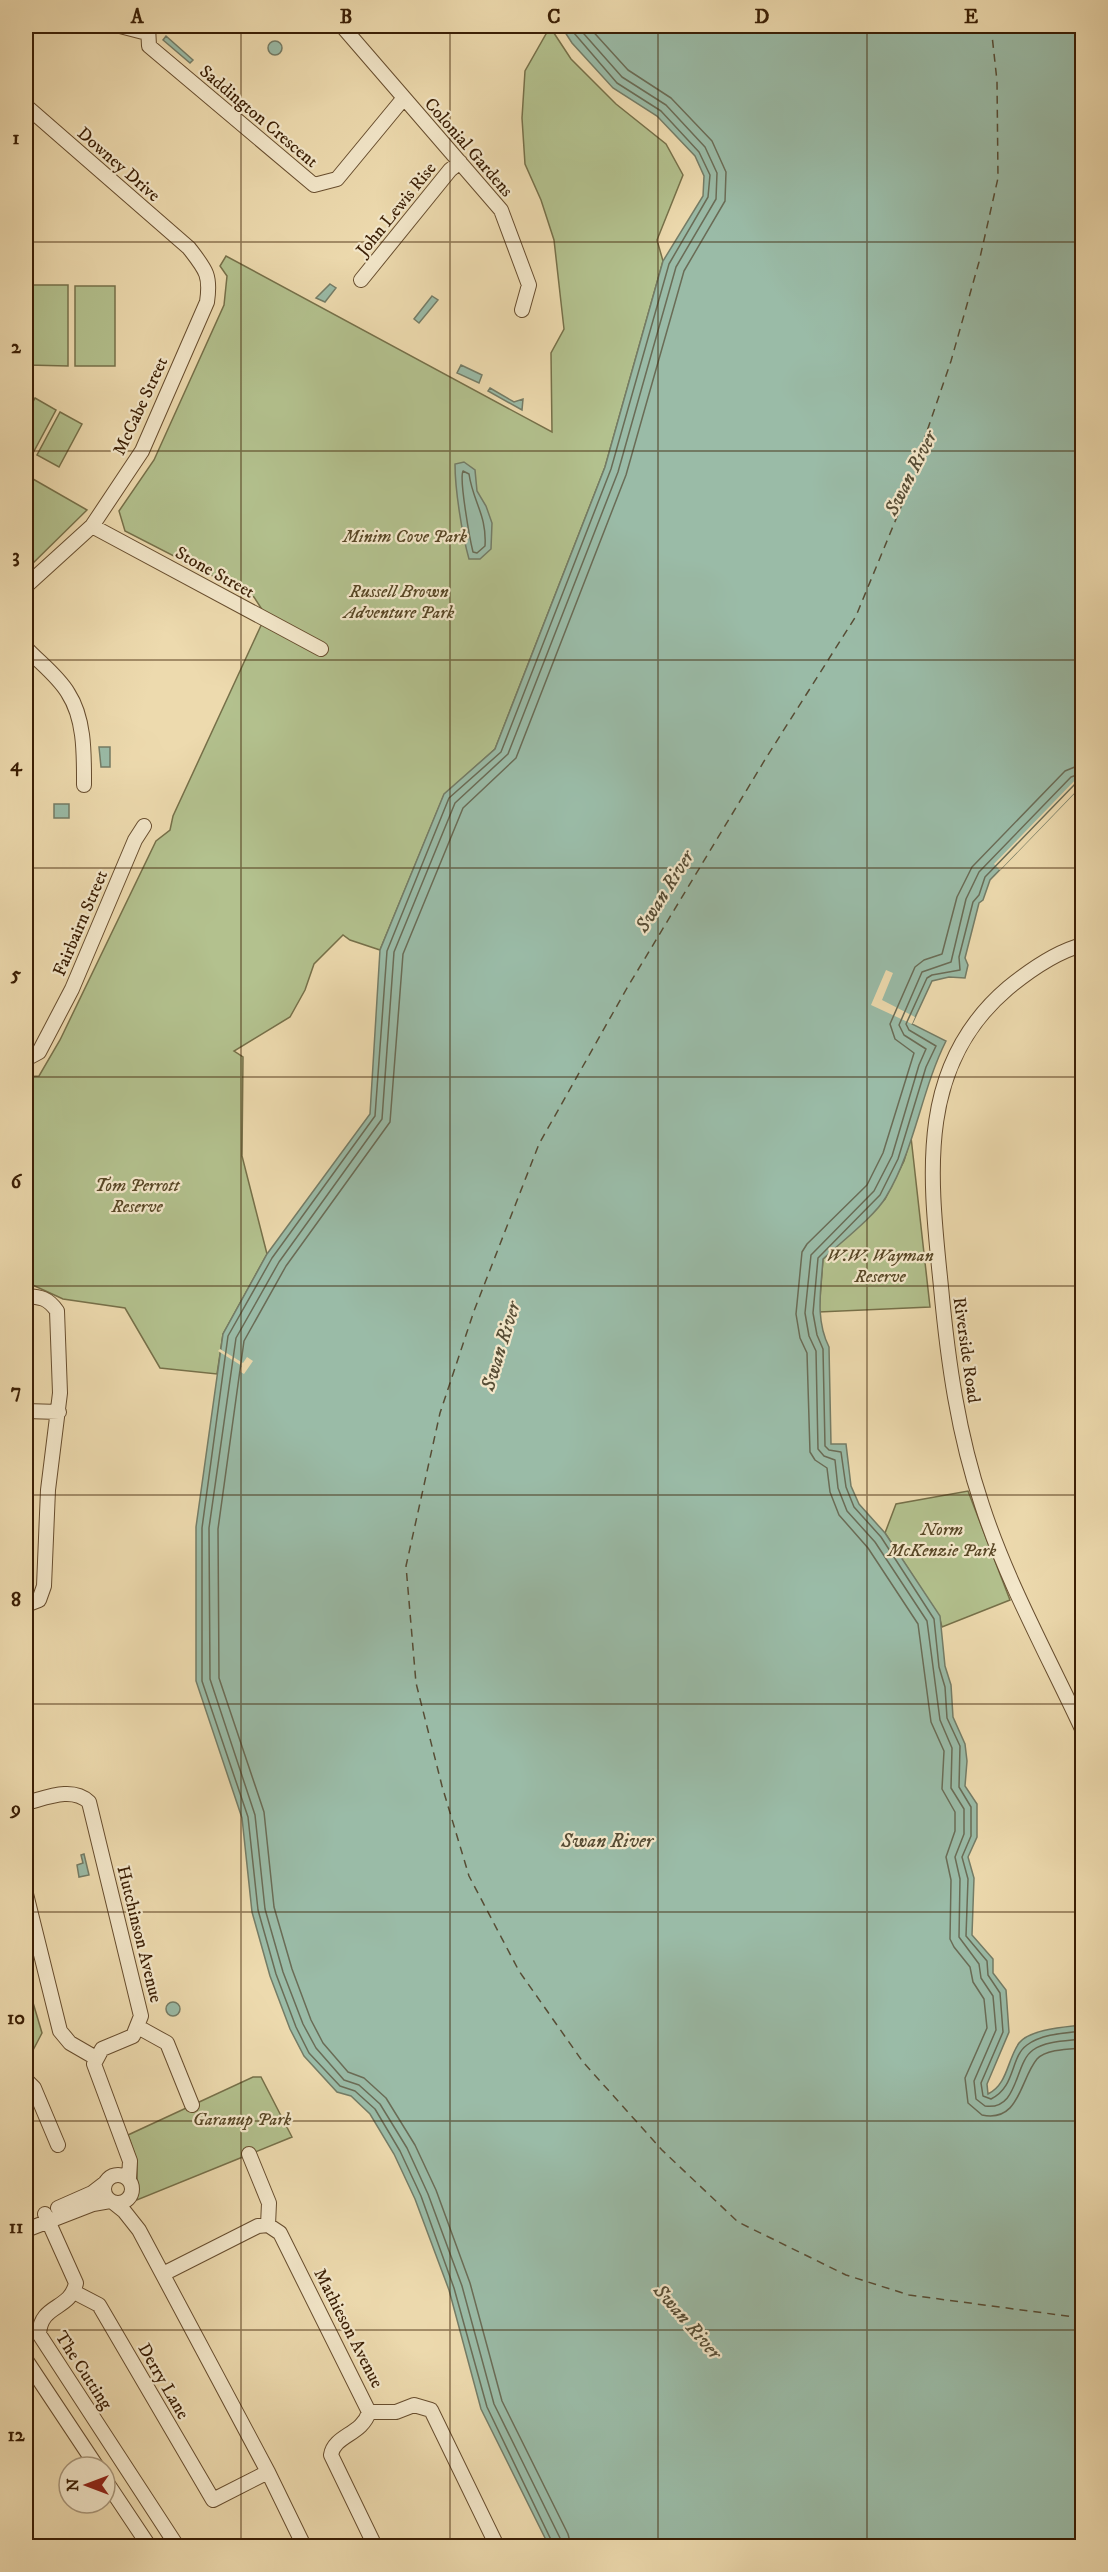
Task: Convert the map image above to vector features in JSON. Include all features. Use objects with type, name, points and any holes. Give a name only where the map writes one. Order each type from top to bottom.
[{"type":"street","name":"Saddington Crescent","points":[[120,26],[147,29],[149,46],[314,185],[337,179],[403,99]]},
{"type":"street","name":"Colonial Gardens","points":[[342,26],[501,210],[529,285],[522,310]]},
{"type":"street","name":"Downey Drive","points":[[26,106],[189,248]]},
{"type":"street","name":"John Lewis Rise","points":[[361,280],[450,170],[460,162]]},
{"type":"street","name":"McCabe Street","points":[[26,586],[92,526],[142,451],[207,302],[210,283],[204,268],[189,248]]},
{"type":"street","name":"Stone Street","points":[[92,526],[321,649]]},
{"type":"street","points":[[26,648],[68,693],[79,721],[84,746],[84,785]]},
{"type":"street","name":"Fairbairn Street","points":[[26,1059],[39,1052],[72,989],[135,840],[144,826]]},
{"type":"street","name":"Riverside Road","points":[[1083,945],[1036,966],[996,998],[978,1018],[954,1056],[938,1101],[932,1140],[932,1190],[949,1371],[963,1441],[989,1525],[1083,1729]]},
{"type":"street","points":[[26,1296],[40,1297],[50,1301],[57,1311],[59,1412],[48,1490],[44,1586],[39,1600],[26,1605]]},
{"type":"street","points":[[26,1411],[59,1412]]},
{"type":"street","name":"Hutchinson Avenue","points":[[26,1803],[72,1792],[81,1795],[89,1802],[141,2016],[133,2036],[102,2049],[96,2058]]},
{"type":"street","points":[[26,1894],[60,2031],[70,2043],[96,2058],[94,2064],[125,2151],[116,2179],[105,2195],[124,2211],[139,2230],[268,2472],[304,2547]]},
{"type":"street","points":[[138,2027],[167,2043],[192,2105]]},
{"type":"street","points":[[26,2080],[34,2088],[58,2145]]},
{"type":"street","points":[[163,2274],[258,2226],[268,2225],[269,2203],[249,2154]]},
{"type":"street","points":[[116,2179],[133,2188],[130,2198],[139,2230]]},
{"type":"street","points":[[26,2230],[116,2179]]},
{"type":"street","points":[[26,2222],[93,2204],[112,2202],[121,2204],[130,2198]]},
{"type":"street","points":[[47,2218],[76,2283],[74,2292]]},
{"type":"street","name":"Mathieson Avenue","points":[[268,2225],[280,2233],[369,2412],[364,2426],[334,2446],[331,2455],[375,2547]]},
{"type":"street","name":"Derry Lane","points":[[74,2292],[99,2305],[213,2500],[268,2472]]},
{"type":"street","name":"The Cutting","points":[[74,2292],[70,2299],[45,2314],[39,2324],[39,2334],[177,2547]]},
{"type":"street","points":[[26,2360],[89,2455]]},
{"type":"street","points":[[369,2412],[396,2412],[414,2405],[431,2410],[497,2547]]},
{"type":"street","points":[[117,2498],[149,2547]]},
{"type":"green space","points":[[550,27],[571,59],[616,104],[666,144],[683,175],[657,240],[663,261],[605,467],[495,749],[444,795],[380,950],[350,940],[343,935],[314,964],[305,990],[290,1017],[234,1051],[243,1057],[242,1156],[267,1254],[223,1334],[217,1374],[160,1368],[125,1308],[63,1299],[26,1282],[26,1077],[39,1076],[60,1040],[156,841],[170,830],[173,816],[264,619],[263,611],[254,597],[125,531],[119,511],[154,460],[224,305],[227,276],[220,266],[226,256],[552,432],[551,353],[564,329],[554,240],[541,200],[525,164],[522,118],[525,71]]},
{"type":"green space","points":[[28,285],[68,285],[68,366],[28,365]]},
{"type":"green space","points":[[75,286],[115,286],[115,366],[75,366]]},
{"type":"green space","points":[[35,398],[56,410],[33,453],[26,449],[26,415]]},
{"type":"green space","points":[[60,412],[82,424],[59,467],[37,455]]},
{"type":"green space","points":[[26,475],[87,510],[26,570]]},
{"type":"green space","name":"W.W. Wayman Reserve","points":[[911,1137],[930,1307],[819,1312],[823,1259],[885,1199],[904,1161]]},
{"type":"green space","points":[[1076,1196],[1082,1196],[1082,1225],[1077,1225]]},
{"type":"green space","name":"Norm McKenzie Park","points":[[968,1491],[1010,1600],[942,1627],[939,1616],[885,1533],[896,1504]]},
{"type":"green space","points":[[26,1979],[42,2033],[30,2056],[26,2058]]},
{"type":"green space","name":"Garanup Park","points":[[253,2077],[261,2077],[292,2137],[137,2200],[137,2161],[128,2135]]},
{"type":"water","name":"Swan River","points":[[561,26],[1082,26],[1082,785],[990,880],[983,900],[979,903],[965,958],[968,965],[965,978],[949,977],[932,981],[912,1024],[946,1041],[937,1060],[904,1159],[886,1197],[866,1221],[823,1259],[820,1315],[829,1347],[831,1444],[846,1444],[851,1486],[859,1504],[885,1533],[940,1616],[945,1666],[951,1685],[953,1717],[965,1744],[967,1761],[965,1786],[977,1804],[977,1837],[968,1857],[974,1878],[972,1935],[993,1959],[993,1973],[1006,1990],[1009,2032],[987,2084],[988,2094],[1000,2084],[1015,2050],[1024,2038],[1049,2030],[1082,2025],[1082,2546],[549,2546],[481,2409],[449,2290],[415,2199],[394,2154],[370,2114],[351,2096],[337,2092],[304,2056],[290,2029],[270,1976],[252,1912],[242,1818],[196,1681],[196,1527],[223,1334],[267,1254],[370,1114],[380,950],[444,794],[495,749],[605,467],[663,261],[703,196],[704,176],[695,156],[657,116],[613,88],[572,43]]},
{"type":"water","points":[[166,36],[193,60],[190,63],[163,40]]},
{"type":"water","points":[[275,41],[280,43],[282,48],[280,53],[275,55],[270,53],[268,48],[270,43]]},
{"type":"water","points":[[330,284],[336,288],[325,302],[316,298]]},
{"type":"water","points":[[432,296],[438,300],[419,323],[414,319]]},
{"type":"water","points":[[461,365],[482,375],[479,383],[457,373]]},
{"type":"water","points":[[490,388],[514,402],[523,399],[522,410],[488,391]]},
{"type":"water","points":[[464,462],[475,470],[477,491],[492,523],[491,549],[480,559],[469,559],[461,525],[455,464]]},
{"type":"water","points":[[99,747],[110,747],[110,767],[101,767]]},
{"type":"water","points":[[54,804],[69,804],[69,818],[54,818]]},
{"type":"water","points":[[84,1854],[89,1875],[79,1877],[77,1865],[83,1863],[81,1855]]},
{"type":"water","points":[[170,2002],[176,2002],[180,2009],[176,2016],[170,2016],[166,2012],[166,2006]]},
{"type":"pier","points":[[1082,773],[1082,785],[1000,870],[994,864]]},
{"type":"pier","points":[[886,970],[893,973],[882,1000],[915,1017],[912,1024],[871,1005]]},
{"type":"pier","points":[[220,1349],[243,1363],[247,1357],[253,1361],[244,1374],[239,1371],[242,1366],[218,1351]]},
{"type":"ferry route","points":[[991,26],[997,81],[998,178],[979,262],[951,361],[901,507],[856,616],[766,758],[627,988],[539,1144],[474,1311],[440,1413],[406,1566],[416,1683],[442,1786],[469,1876],[519,1971],[583,2062],[662,2150],[738,2222],[846,2275],[909,2295],[1082,2318]]},
{"type":"park label","name":"Minim Cove Park","points":[[405,536]]},
{"type":"park label","name":"Russell Brown Adventure Park","points":[[399,601]]},
{"type":"park label","name":"Tom Perrott Reserve","points":[[137,1195]]}]
